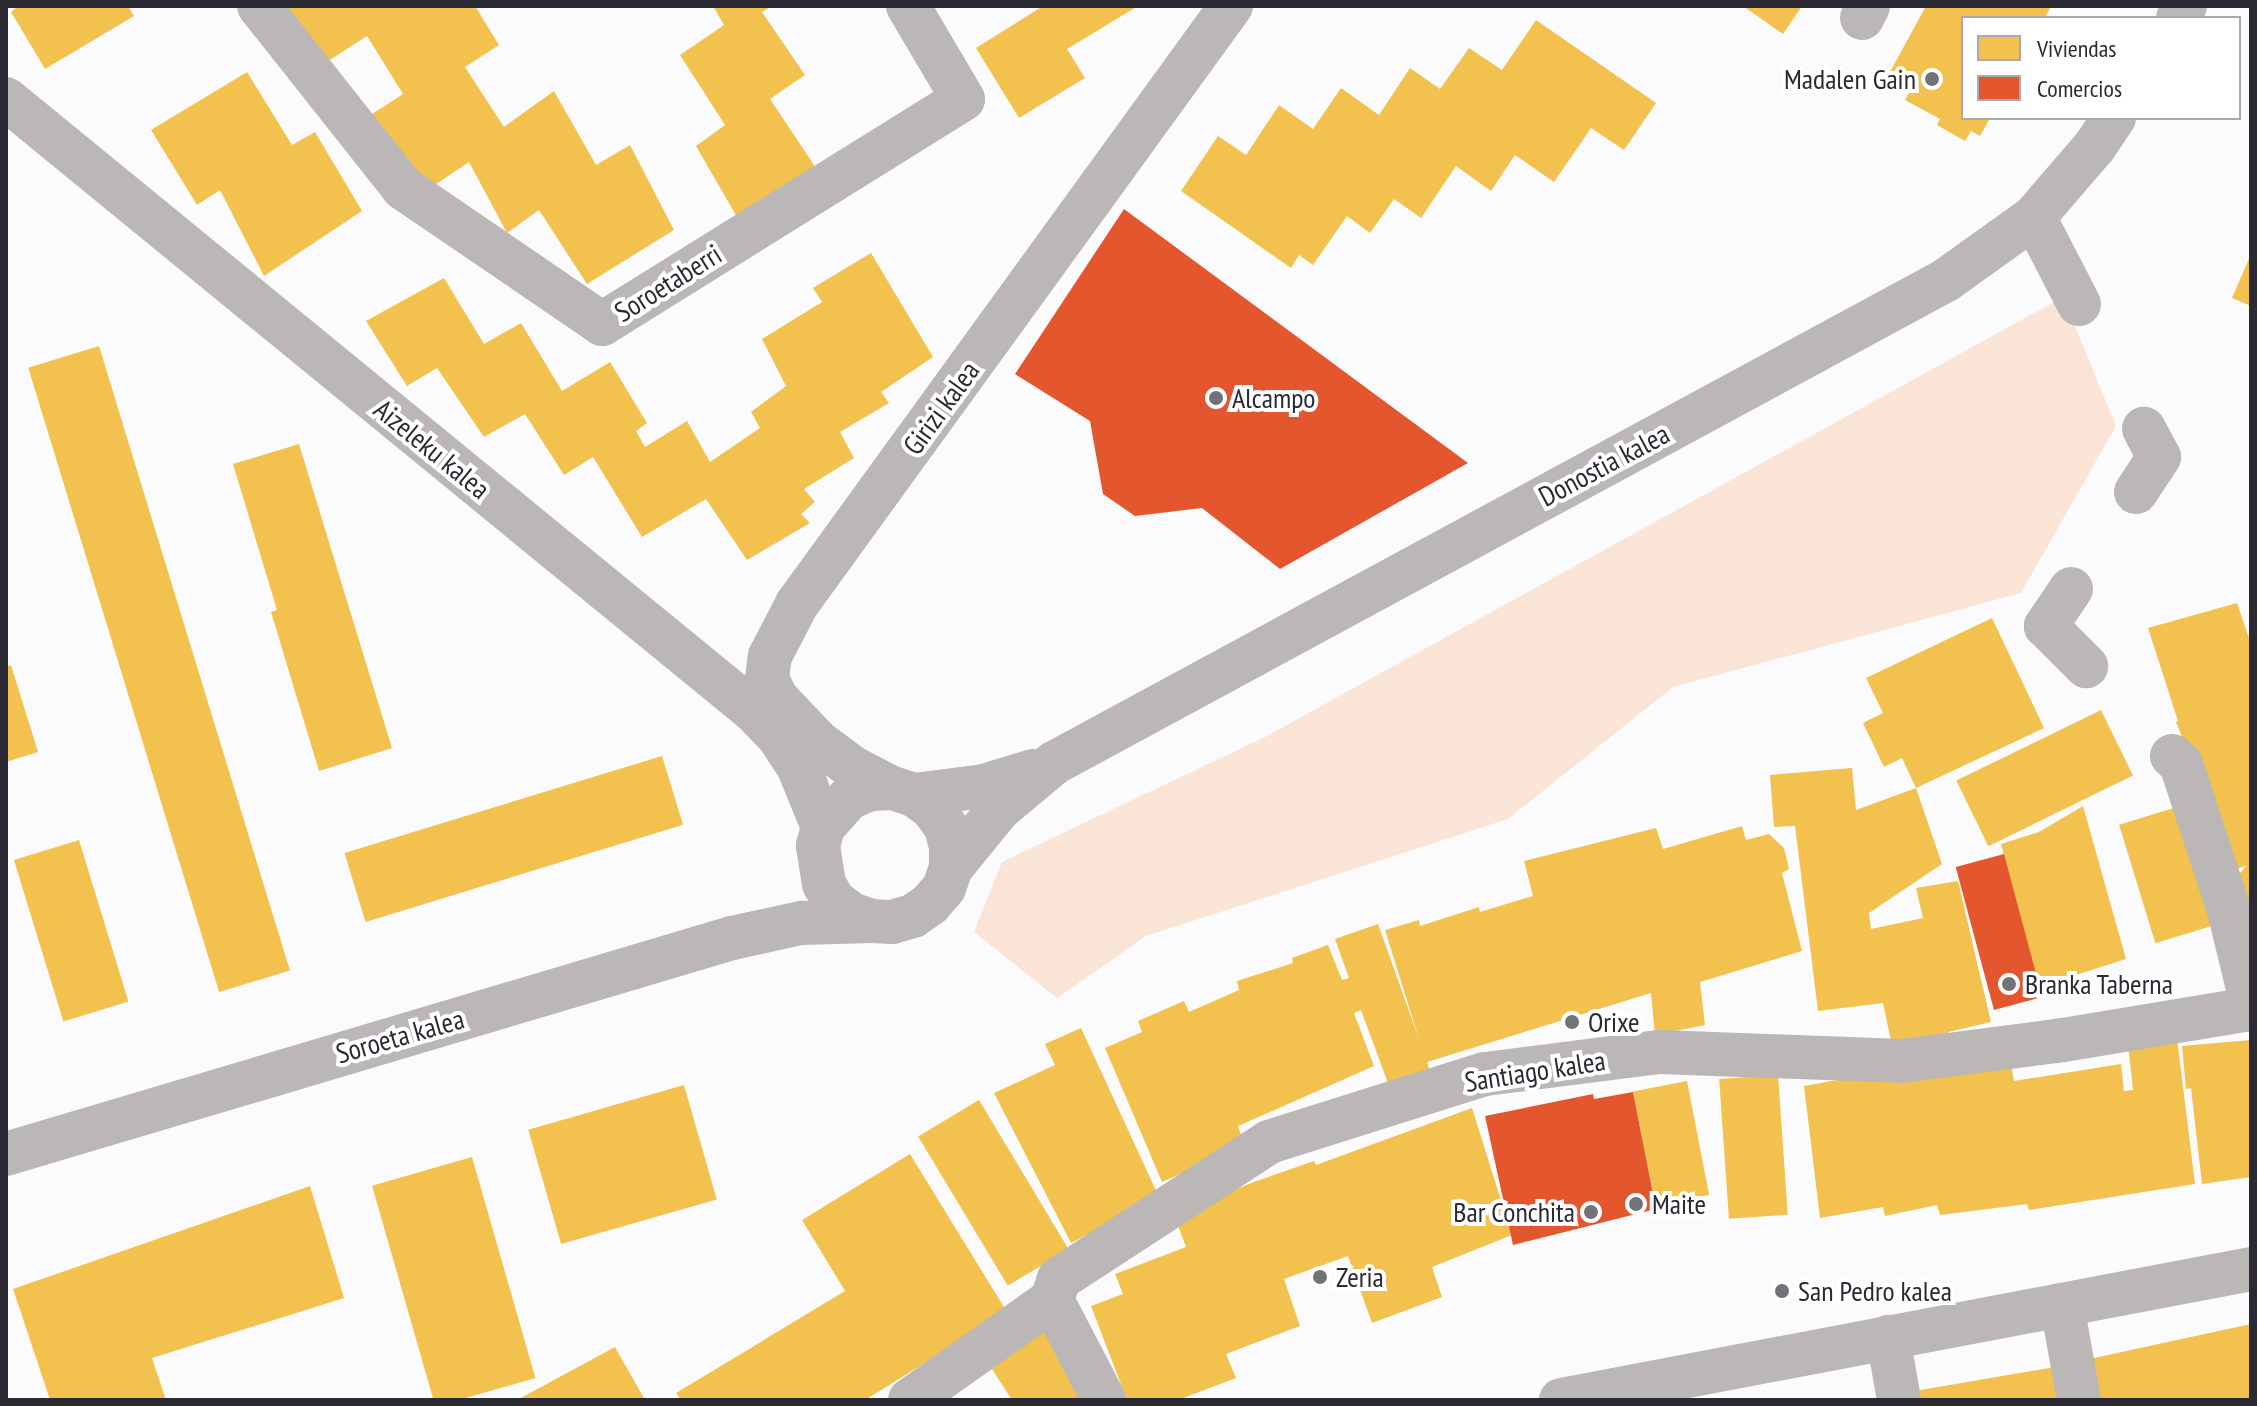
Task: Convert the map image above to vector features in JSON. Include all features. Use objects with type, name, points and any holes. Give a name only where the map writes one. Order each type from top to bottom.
[{"type":"street","name":"Soroetaberri","points":[[259,6],[403,188],[602,324],[963,99],[908,6]]},
{"type":"street","name":"Girizi kalea","points":[[903,791],[853,768],[818,742],[777,699],[767,679],[770,656],[797,604],[1231,6]]},
{"type":"street","name":"Aizeleku kalea","points":[[6,99],[754,711],[779,737],[798,766],[821,836]]},
{"type":"street","name":"Donostia kalea","points":[[821,836],[849,798],[870,789],[903,791],[984,786],[1054,763],[1946,280],[2034,217],[2095,146],[2113,120]]},
{"type":"street","points":[[2034,217],[2079,304]]},
{"type":"street","points":[[2136,492],[2159,457],[2144,429]]},
{"type":"street","points":[[2071,589],[2046,626],[2086,666]]},
{"type":"street","points":[[2172,756],[2181,764],[2229,910],[2251,1001]]},
{"type":"street","name":"Donostia kalea","points":[[871,921],[892,922],[913,916],[930,904],[944,888],[951,868],[999,809],[1054,763]]},
{"type":"street","points":[[903,791],[932,808],[946,827],[951,847],[951,868]]},
{"type":"street","points":[[821,836],[818,865],[824,884],[834,901],[851,914],[871,921]]},
{"type":"street","name":"Soroeta kalea","points":[[732,938],[760,920],[784,897],[821,836]]},
{"type":"street","name":"Soroeta kalea","points":[[6,1154],[68,1133],[732,938],[801,923],[871,921]]},
{"type":"street","name":"Santiago kalea","points":[[910,1400],[1052,1300],[1059,1279],[1269,1142],[1485,1074],[1660,1052],[1902,1061],[2251,1009]]},
{"type":"street","name":"Soroeta kalea","points":[[6,1144],[68,1133]]},
{"type":"street","points":[[1561,1400],[2251,1269]]},
{"type":"street","points":[[1052,1300],[1104,1400]]},
{"type":"street","points":[[2062,1305],[2079,1400]]},
{"type":"street","points":[[1888,1337],[1899,1400]]},
{"type":"shaded area","points":[[2063,297],[2116,426],[2021,593],[1673,687],[1508,819],[1146,936],[1057,998],[974,932],[1002,862],[1265,737]]},
{"type":"building: Viviendas","points":[[18,6],[128,6],[134,16],[45,69],[11,12]]},
{"type":"building: Viviendas","points":[[280,6],[475,6],[499,45],[465,67],[504,127],[554,91],[596,165],[630,145],[674,230],[587,284],[539,210],[507,233],[469,162],[420,195],[372,114],[403,94],[367,36],[319,67]]},
{"type":"building: Viviendas","points":[[713,6],[772,6],[762,12],[805,75],[770,99],[816,168],[737,217],[696,146],[725,125],[680,55],[724,25]]},
{"type":"building: Viviendas","points":[[1043,6],[1138,6],[1067,49],[1085,78],[1019,118],[976,48]]},
{"type":"building: Viviendas","points":[[1743,6],[1802,6],[1783,34]]},
{"type":"building: Viviendas","name":"Madalen Gain","points":[[1926,6],[2051,6],[2046,16],[1961,16],[1961,120],[1989,120],[1980,136],[1971,131],[1965,141],[1937,125],[1940,119],[1905,100],[1913,85],[1890,72]]},
{"type":"building: Viviendas","points":[[1536,20],[1656,103],[1624,150],[1591,128],[1554,182],[1515,155],[1491,191],[1456,166],[1421,218],[1394,199],[1370,233],[1347,216],[1313,265],[1299,255],[1291,268],[1181,191],[1218,136],[1246,155],[1279,105],[1313,129],[1341,88],[1379,115],[1410,68],[1440,89],[1469,48],[1502,70]]},
{"type":"building: Viviendas","points":[[247,72],[292,145],[315,132],[362,211],[264,276],[220,190],[197,205],[151,130]]},
{"type":"building: Viviendas","points":[[871,253],[933,357],[881,392],[889,403],[840,432],[854,458],[804,489],[815,502],[801,514],[810,523],[747,560],[706,499],[642,537],[593,457],[564,475],[525,414],[484,437],[437,368],[407,386],[366,321],[444,278],[484,344],[521,323],[562,391],[610,362],[647,423],[636,431],[645,447],[687,421],[710,462],[760,428],[751,412],[786,386],[762,339],[822,302],[813,288]]},
{"type":"building: Viviendas","points":[[2251,254],[2251,306],[2232,298]]},
{"type":"building: Viviendas","points":[[99,346],[290,970],[219,992],[28,368]]},
{"type":"building: Viviendas","points":[[299,444],[392,748],[319,771],[271,612],[277,610],[233,464]]},
{"type":"building: Viviendas","points":[[2237,603],[2251,644],[2251,919],[2235,879],[2247,865],[2235,870],[2176,722],[2148,628]]},
{"type":"building: Viviendas","points":[[1992,618],[2044,728],[1916,788],[1902,758],[1884,767],[1863,723],[1883,713],[1866,678]]},
{"type":"building: Viviendas","points":[[11,665],[38,752],[6,762],[6,667]]},
{"type":"building: Viviendas","points":[[2101,710],[2133,776],[1988,846],[1956,781]]},
{"type":"building: Viviendas","points":[[662,756],[683,825],[366,922],[345,853]]},
{"type":"building: Viviendas","points":[[1852,768],[1856,810],[1916,788],[1942,864],[1869,913],[1871,929],[1923,918],[1916,888],[1958,881],[1991,1022],[1948,1032],[1950,1044],[1893,1051],[1883,1003],[1818,1011],[1795,826],[1774,827],[1770,775]]},
{"type":"building: Viviendas","points":[[2187,804],[2223,923],[2155,943],[2119,825]]},
{"type":"building: Viviendas","points":[[2083,806],[2126,959],[2038,987],[2001,844],[2039,832]]},
{"type":"building: Viviendas","points":[[1742,826],[1746,840],[1769,834],[1784,848],[1789,869],[1782,873],[1802,951],[1700,982],[1705,1025],[1655,1035],[1651,993],[1427,1062],[1432,1077],[1392,1094],[1361,1010],[1354,1013],[1374,1066],[1238,1126],[1245,1146],[1162,1182],[1105,1048],[1142,1032],[1138,1021],[1184,1001],[1189,1012],[1239,990],[1237,981],[1293,963],[1292,958],[1328,945],[1342,980],[1349,978],[1335,939],[1378,924],[1419,1039],[1385,930],[1419,920],[1420,926],[1479,907],[1480,912],[1533,896],[1524,861],[1656,828],[1663,849]]},
{"type":"building: Viviendas","points":[[79,840],[128,1002],[63,1021],[14,860]]},
{"type":"building: Viviendas","points":[[1081,1028],[1159,1197],[1071,1243],[994,1093],[1055,1065],[1045,1044]]},
{"type":"building: Viviendas","points":[[2177,1038],[2195,1184],[2029,1210],[2027,1204],[1940,1215],[1937,1205],[1885,1216],[1883,1207],[1820,1218],[1804,1086],[1860,1076],[2011,1064],[2014,1081],[2121,1064],[2124,1091],[2133,1090],[2128,1044]]},
{"type":"building: Viviendas","points":[[2251,1040],[2251,1177],[2202,1184],[2191,1088],[2186,1089],[2182,1046]]},
{"type":"building: Viviendas","points":[[1778,1075],[1788,1215],[1729,1219],[1719,1079]]},
{"type":"building: Viviendas","points":[[1687,1081],[1709,1195],[1655,1205],[1633,1091]]},
{"type":"building: Viviendas","points":[[684,1085],[717,1199],[561,1244],[528,1130]]},
{"type":"building: Viviendas","points":[[979,1100],[1069,1249],[1008,1286],[918,1137]]},
{"type":"building: Viviendas","points":[[1472,1108],[1512,1235],[1432,1267],[1442,1297],[1372,1323],[1348,1256],[1284,1279],[1300,1326],[1226,1354],[1236,1378],[1178,1400],[1127,1400],[1091,1306],[1123,1294],[1115,1274],[1186,1247],[1174,1215],[1251,1183],[1314,1161],[1316,1165]]},
{"type":"building: Viviendas","points":[[910,1154],[1007,1312],[865,1400],[681,1400],[676,1393],[845,1291],[802,1220]]},
{"type":"building: Viviendas","points":[[472,1157],[535,1378],[459,1400],[433,1400],[372,1186]]},
{"type":"building: Viviendas","points":[[310,1186],[344,1298],[152,1358],[166,1400],[50,1400],[13,1289]]},
{"type":"building: Viviendas","points":[[2251,1324],[2251,1400],[2086,1400],[2080,1361]]},
{"type":"building: Viviendas","points":[[1050,1326],[1095,1400],[1012,1400],[990,1366]]},
{"type":"building: Viviendas","points":[[615,1347],[645,1400],[517,1400]]},
{"type":"building: Viviendas","points":[[2061,1366],[2067,1400],[1911,1400],[1909,1392]]},
{"type":"building: Comercios","name":"Alcampo","points":[[1124,209],[1468,463],[1280,569],[1202,508],[1135,516],[1103,494],[1090,421],[1015,374]]},
{"type":"building: Comercios","points":[[2004,854],[2042,997],[1994,1010],[1956,867]]},
{"type":"building: Comercios","points":[[1633,1092],[1656,1209],[1513,1245],[1485,1116],[1593,1094],[1594,1099]]},
{"type":"place","name":"Madalen Gain","points":[[1932,79]]},
{"type":"place","name":"Alcampo","points":[[1216,398]]},
{"type":"place","name":"Branka Taberna","points":[[2009,984]]},
{"type":"place","name":"Orixe","points":[[1572,1022]]},
{"type":"place","name":"Maite","points":[[1636,1204]]},
{"type":"place","name":"Bar Conchita","points":[[1591,1212]]},
{"type":"place","name":"Zeria","points":[[1320,1277]]},
{"type":"place","name":"San Pedro kalea","points":[[1782,1291]]}]
